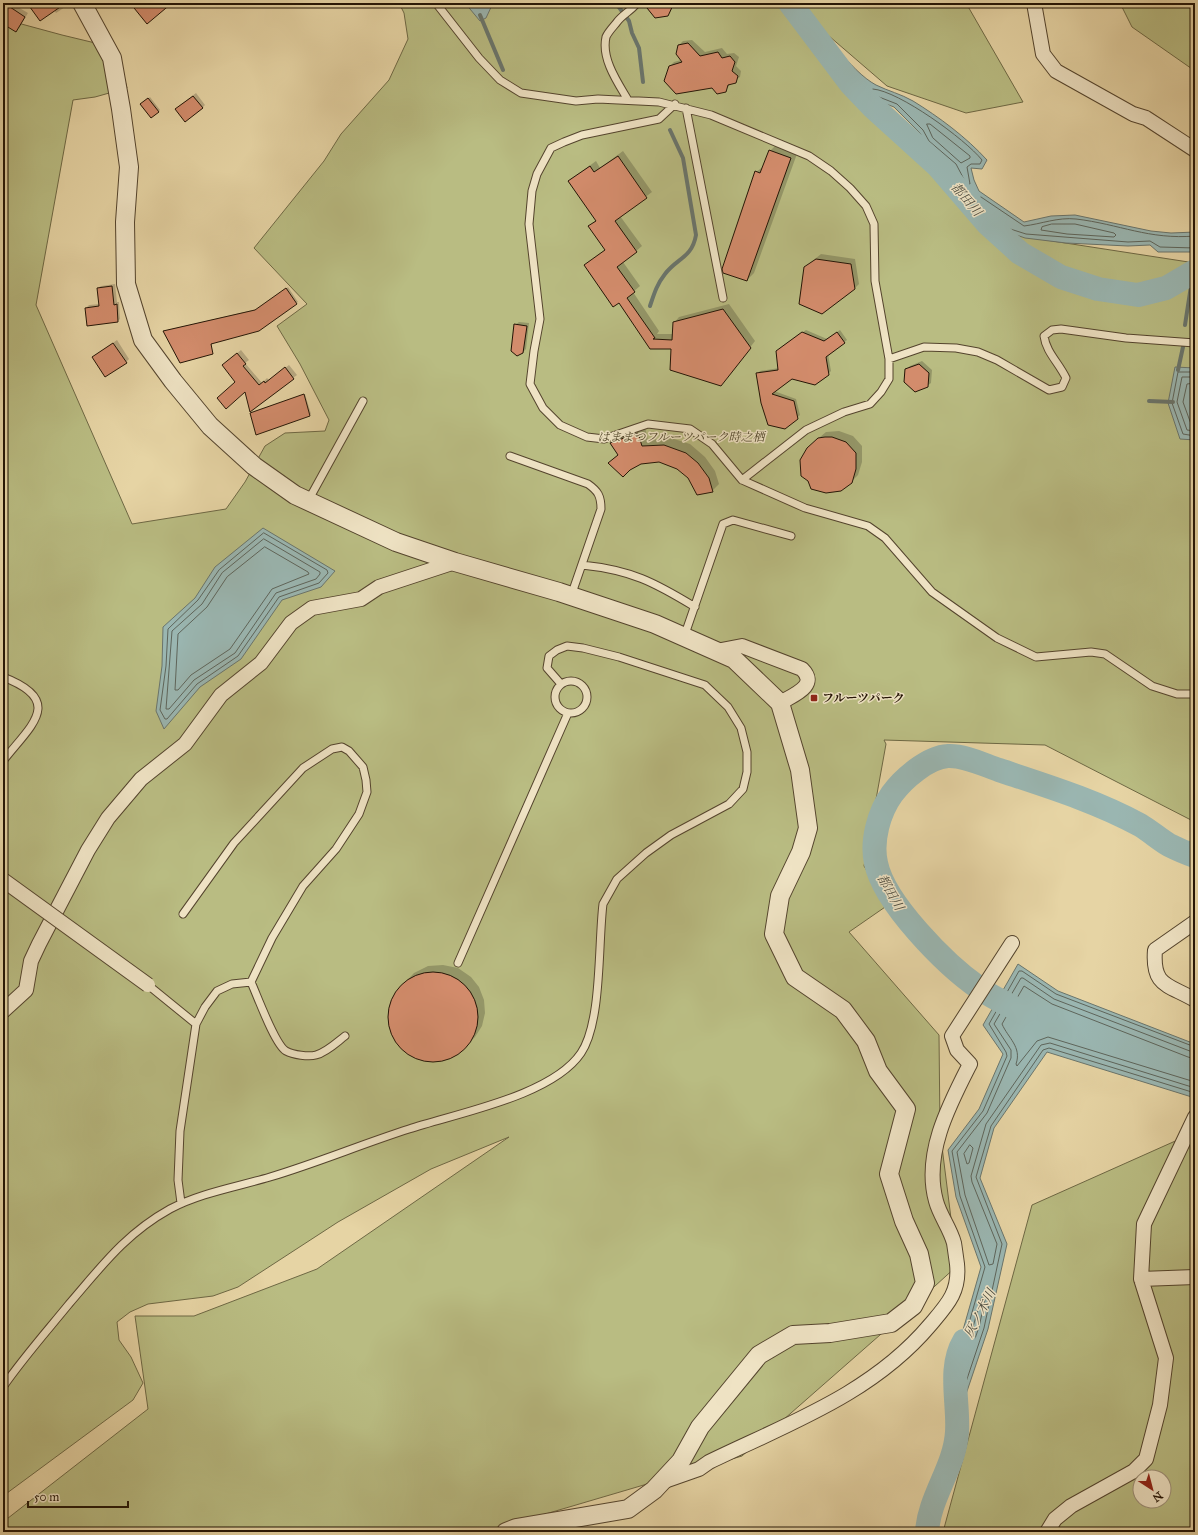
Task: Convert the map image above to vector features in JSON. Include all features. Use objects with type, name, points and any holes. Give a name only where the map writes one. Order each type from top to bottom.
[{"type":"street","points":[[82,3],[112,58],[129,167],[125,222],[126,284],[143,340],[173,381],[210,426],[254,466],[295,495],[396,542],[455,562],[571,596],[655,624],[734,659],[780,703],[800,770],[808,828],[801,852],[780,896],[774,934],[795,977],[843,1010],[866,1041],[878,1071],[906,1109],[890,1174],[904,1221],[919,1254],[925,1283],[913,1306],[891,1323],[830,1333],[794,1335],[759,1355],[700,1427],[681,1461],[654,1490],[628,1508],[516,1528],[506,1532]]},
{"type":"street","points":[[1034,3],[1043,54],[1056,71],[1133,114],[1146,118],[1195,150]]},
{"type":"street","points":[[3,1011],[26,990],[31,961],[39,944],[88,850],[108,818],[141,779],[185,744],[221,695],[261,663],[291,624],[312,608],[361,599],[379,587],[455,562]]},
{"type":"street","points":[[716,651],[742,646],[802,669],[808,674],[808,680],[804,689],[780,703]]},
{"type":"street","points":[[3,880],[148,985]]},
{"type":"street","points":[[1195,922],[1155,950],[1154,965],[1155,973],[1166,986],[1195,1000]]},
{"type":"street","points":[[660,1483],[699,1469],[709,1462],[826,1407],[868,1381],[900,1357],[926,1330],[950,1301],[956,1284],[957,1266],[954,1242],[936,1204],[933,1188],[933,1161],[940,1128],[970,1064],[957,1050],[952,1036],[1012,943]]},
{"type":"street","points":[[1046,1532],[1055,1519],[1071,1506],[1134,1471],[1146,1459],[1160,1405],[1166,1358],[1140,1279],[1144,1224],[1195,1117]]},
{"type":"street","points":[[1140,1279],[1195,1277]]},
{"type":"lane","points":[[436,3],[478,58],[500,80],[520,93],[576,101],[598,99],[675,104],[711,115],[809,156],[831,171],[850,188],[866,206],[874,224],[875,281],[889,359],[890,379],[870,404],[844,412],[806,430],[742,480]]},
{"type":"lane","points":[[628,100],[607,57],[606,37],[618,20],[632,10],[636,3]]},
{"type":"lane","points":[[675,104],[659,119],[582,135],[564,142],[551,148],[543,162],[532,191],[529,224],[540,319],[530,384],[543,408],[560,425],[588,436],[604,439],[648,424],[690,429],[712,444],[742,480],[805,508],[868,526],[885,538],[932,592],[997,638],[1036,657],[1091,652],[1105,654],[1152,686],[1177,694],[1195,694]]},
{"type":"lane","points":[[686,108],[723,298]]},
{"type":"lane","points":[[889,359],[924,347],[956,348],[978,352],[997,360],[1049,390],[1062,387],[1066,378],[1060,366],[1045,346],[1044,336],[1052,330],[1061,329],[1126,338],[1195,343]]},
{"type":"lane","points":[[308,501],[363,401]]},
{"type":"lane","points":[[510,456],[588,484],[598,491],[601,499],[601,509],[571,596]]},
{"type":"lane","points":[[684,637],[723,524],[732,520],[792,536]]},
{"type":"lane","points":[[582,565],[620,571],[645,578],[694,607]]},
{"type":"lane","points":[[3,1386],[44,1334],[113,1253],[136,1230],[181,1203],[191,1198],[273,1176],[410,1129],[486,1107],[538,1086],[567,1068],[582,1052],[595,1014],[603,904],[610,889],[617,879],[646,853],[671,835],[729,804],[743,789],[747,772],[747,752],[741,728],[728,707],[705,685],[619,656],[567,646],[557,650],[549,656],[547,668],[561,684]]},
{"type":"lane","points":[[3,677],[20,684],[36,698],[39,707],[32,725],[3,761]]},
{"type":"lane","points":[[571,680],[579,682],[585,688],[587,694],[586,706],[580,712],[568,713],[563,712],[557,706],[554,698],[557,688],[561,684],[571,680]]},
{"type":"lane","points":[[458,964],[568,713]]},
{"type":"lane","points":[[183,914],[234,843],[303,768],[332,749],[342,748],[349,751],[363,768],[366,780],[367,792],[359,814],[336,850],[303,886],[272,938],[251,982],[277,1040],[285,1051],[301,1055],[316,1055],[345,1036]]},
{"type":"lane","points":[[181,1203],[178,1180],[180,1131],[196,1024],[205,1007],[217,991],[232,984],[251,982]]},
{"type":"lane","points":[[148,985],[196,1024]]},
{"type":"green space","name":"はままつフルーツパーク時之栖","points":[[399,3],[780,3],[817,53],[927,161],[1020,236],[1195,263],[1195,819],[1191,820],[1045,745],[884,740],[886,744],[864,866],[888,905],[849,932],[939,1035],[940,1131],[957,1266],[742,1456],[498,1528],[494,1532],[3,1532],[3,1522],[148,1409],[135,1316],[194,1316],[317,1269],[509,1137],[431,1169],[338,1222],[238,1287],[213,1296],[148,1304],[130,1312],[117,1322],[119,1340],[131,1357],[143,1383],[133,1400],[3,1496],[3,19],[116,48],[127,88],[95,97],[73,100],[36,305],[132,524],[226,509],[245,482],[265,446],[285,433],[325,431],[329,420],[300,364],[277,326],[307,304],[254,248],[324,161],[341,134],[389,80],[408,39],[404,13]]},
{"type":"green space","points":[[802,3],[966,3],[1023,102],[966,113],[887,86],[822,30]]},
{"type":"green space","points":[[1120,3],[1195,3],[1195,71],[1132,27]]},
{"type":"green space","points":[[1191,1134],[1195,1135],[1195,1532],[943,1532],[1032,1205]]},
{"type":"water","points":[[465,3],[493,3],[486,18],[480,21]]},
{"type":"water","points":[[784,3],[803,3],[836,48],[856,70],[876,85],[913,101],[933,114],[970,143],[987,160],[982,169],[971,168],[979,191],[1024,222],[1051,216],[1075,215],[1151,231],[1171,233],[1195,232],[1195,252],[1158,252],[1150,245],[1128,246],[1066,243],[1025,238],[1002,230],[983,213],[960,181],[953,167],[926,144],[920,133],[894,107],[876,100],[820,54],[801,32]]},
{"type":"water","points":[[1175,367],[1195,368],[1195,440],[1180,439],[1168,403]]},
{"type":"water","points":[[263,528],[335,571],[321,587],[282,600],[241,659],[200,687],[164,729],[156,711],[162,666],[163,627],[195,598],[215,567]]},
{"type":"water","points":[[1018,964],[1058,991],[1195,1044],[1195,1098],[1047,1052],[994,1128],[980,1178],[1007,1244],[988,1329],[959,1415],[955,1358],[981,1267],[956,1197],[948,1150],[979,1109],[1003,1054],[983,1025]]},
{"type":"building","points":[[27,3],[66,3],[40,21]]},
{"type":"building","points":[[130,3],[172,3],[147,24]]},
{"type":"building","points":[[643,3],[674,3],[668,16],[655,18]]},
{"type":"building","points":[[7,5],[25,17],[16,32],[3,24],[3,13]]},
{"type":"building","points":[[688,43],[700,56],[718,52],[722,58],[730,56],[735,62],[732,71],[738,76],[736,83],[728,85],[726,92],[717,94],[712,88],[676,94],[664,81],[669,66],[682,62],[676,54],[678,45]]},
{"type":"building","points":[[193,96],[203,108],[185,122],[175,109]]},
{"type":"building","points":[[148,98],[159,112],[151,118],[140,104]]},
{"type":"building","points":[[769,150],[791,158],[747,281],[723,273],[722,269],[755,171],[760,173]]},
{"type":"building","points":[[618,156],[647,198],[615,221],[637,252],[617,267],[635,292],[627,298],[655,338],[653,339],[672,340],[673,322],[723,309],[751,348],[721,386],[670,370],[671,349],[650,349],[619,303],[613,307],[584,265],[605,250],[588,226],[596,221],[568,181],[590,166],[594,172]]},
{"type":"building","points":[[816,259],[851,264],[855,289],[822,314],[799,304],[804,267]]},
{"type":"building","points":[[112,286],[114,305],[117,304],[118,322],[87,326],[85,308],[99,306],[97,288]]},
{"type":"building","points":[[286,288],[297,304],[259,331],[211,344],[213,354],[180,363],[163,331],[255,310]]},
{"type":"building","points":[[514,324],[527,326],[523,353],[517,356],[511,351]]},
{"type":"building","points":[[802,332],[824,341],[837,332],[845,343],[826,357],[829,375],[815,385],[792,379],[772,394],[794,401],[798,419],[785,429],[768,425],[761,403],[756,373],[778,370],[776,351]]},
{"type":"building","points":[[113,343],[127,363],[105,377],[92,357]]},
{"type":"building","points":[[237,353],[246,364],[243,366],[259,385],[264,381],[265,383],[285,367],[294,379],[250,412],[245,392],[226,409],[217,398],[235,382],[222,365]]},
{"type":"building","points":[[919,364],[929,373],[928,387],[915,392],[904,382],[905,369]]},
{"type":"building","points":[[304,394],[310,416],[256,435],[250,413]]},
{"type":"building","points":[[638,433],[642,446],[664,445],[686,453],[698,463],[709,478],[713,492],[697,495],[688,478],[677,469],[659,462],[641,464],[630,470],[623,477],[608,463],[618,455],[610,443]]},
{"type":"building","points":[[832,437],[846,442],[856,453],[856,469],[852,483],[841,491],[826,493],[811,489],[808,481],[801,476],[800,460],[807,448],[818,438]]},
{"type":"building","points":[[433,972],[450,975],[465,985],[475,1000],[478,1017],[475,1034],[465,1049],[450,1059],[433,1062],[416,1059],[401,1049],[391,1034],[388,1017],[391,1000],[401,985],[416,975]]},
{"type":"waterway","points":[[616,3],[629,21],[632,33],[639,48],[643,82]]},
{"type":"waterway","name":"都田川","points":[[790,3],[851,84],[872,106],[937,165],[987,223],[1020,253],[1061,277],[1098,289],[1138,295],[1166,288],[1195,271]]},
{"type":"waterway","points":[[480,15],[503,70]]},
{"type":"waterway","points":[[650,306],[662,278],[688,253],[694,243],[696,235],[683,158],[670,130]]},
{"type":"waterway","points":[[1185,325],[1193,273]]},
{"type":"waterway","points":[[1178,370],[1183,347]]},
{"type":"waterway","points":[[1149,401],[1173,402]]},
{"type":"waterway","name":"都田川","points":[[1026,1014],[984,992],[965,978],[918,932],[903,914],[881,879],[875,854],[875,836],[877,827],[887,801],[909,776],[932,760],[940,757],[961,757],[1071,794],[1123,816],[1140,825],[1169,845],[1195,856]]},
{"type":"waterway","name":"灰ノ木川","points":[[927,1532],[932,1507],[952,1457],[955,1445],[957,1432],[955,1374],[959,1351],[964,1341]]},
{"type":"place","name":"フルーツパーク","points":[[814,698]]}]
